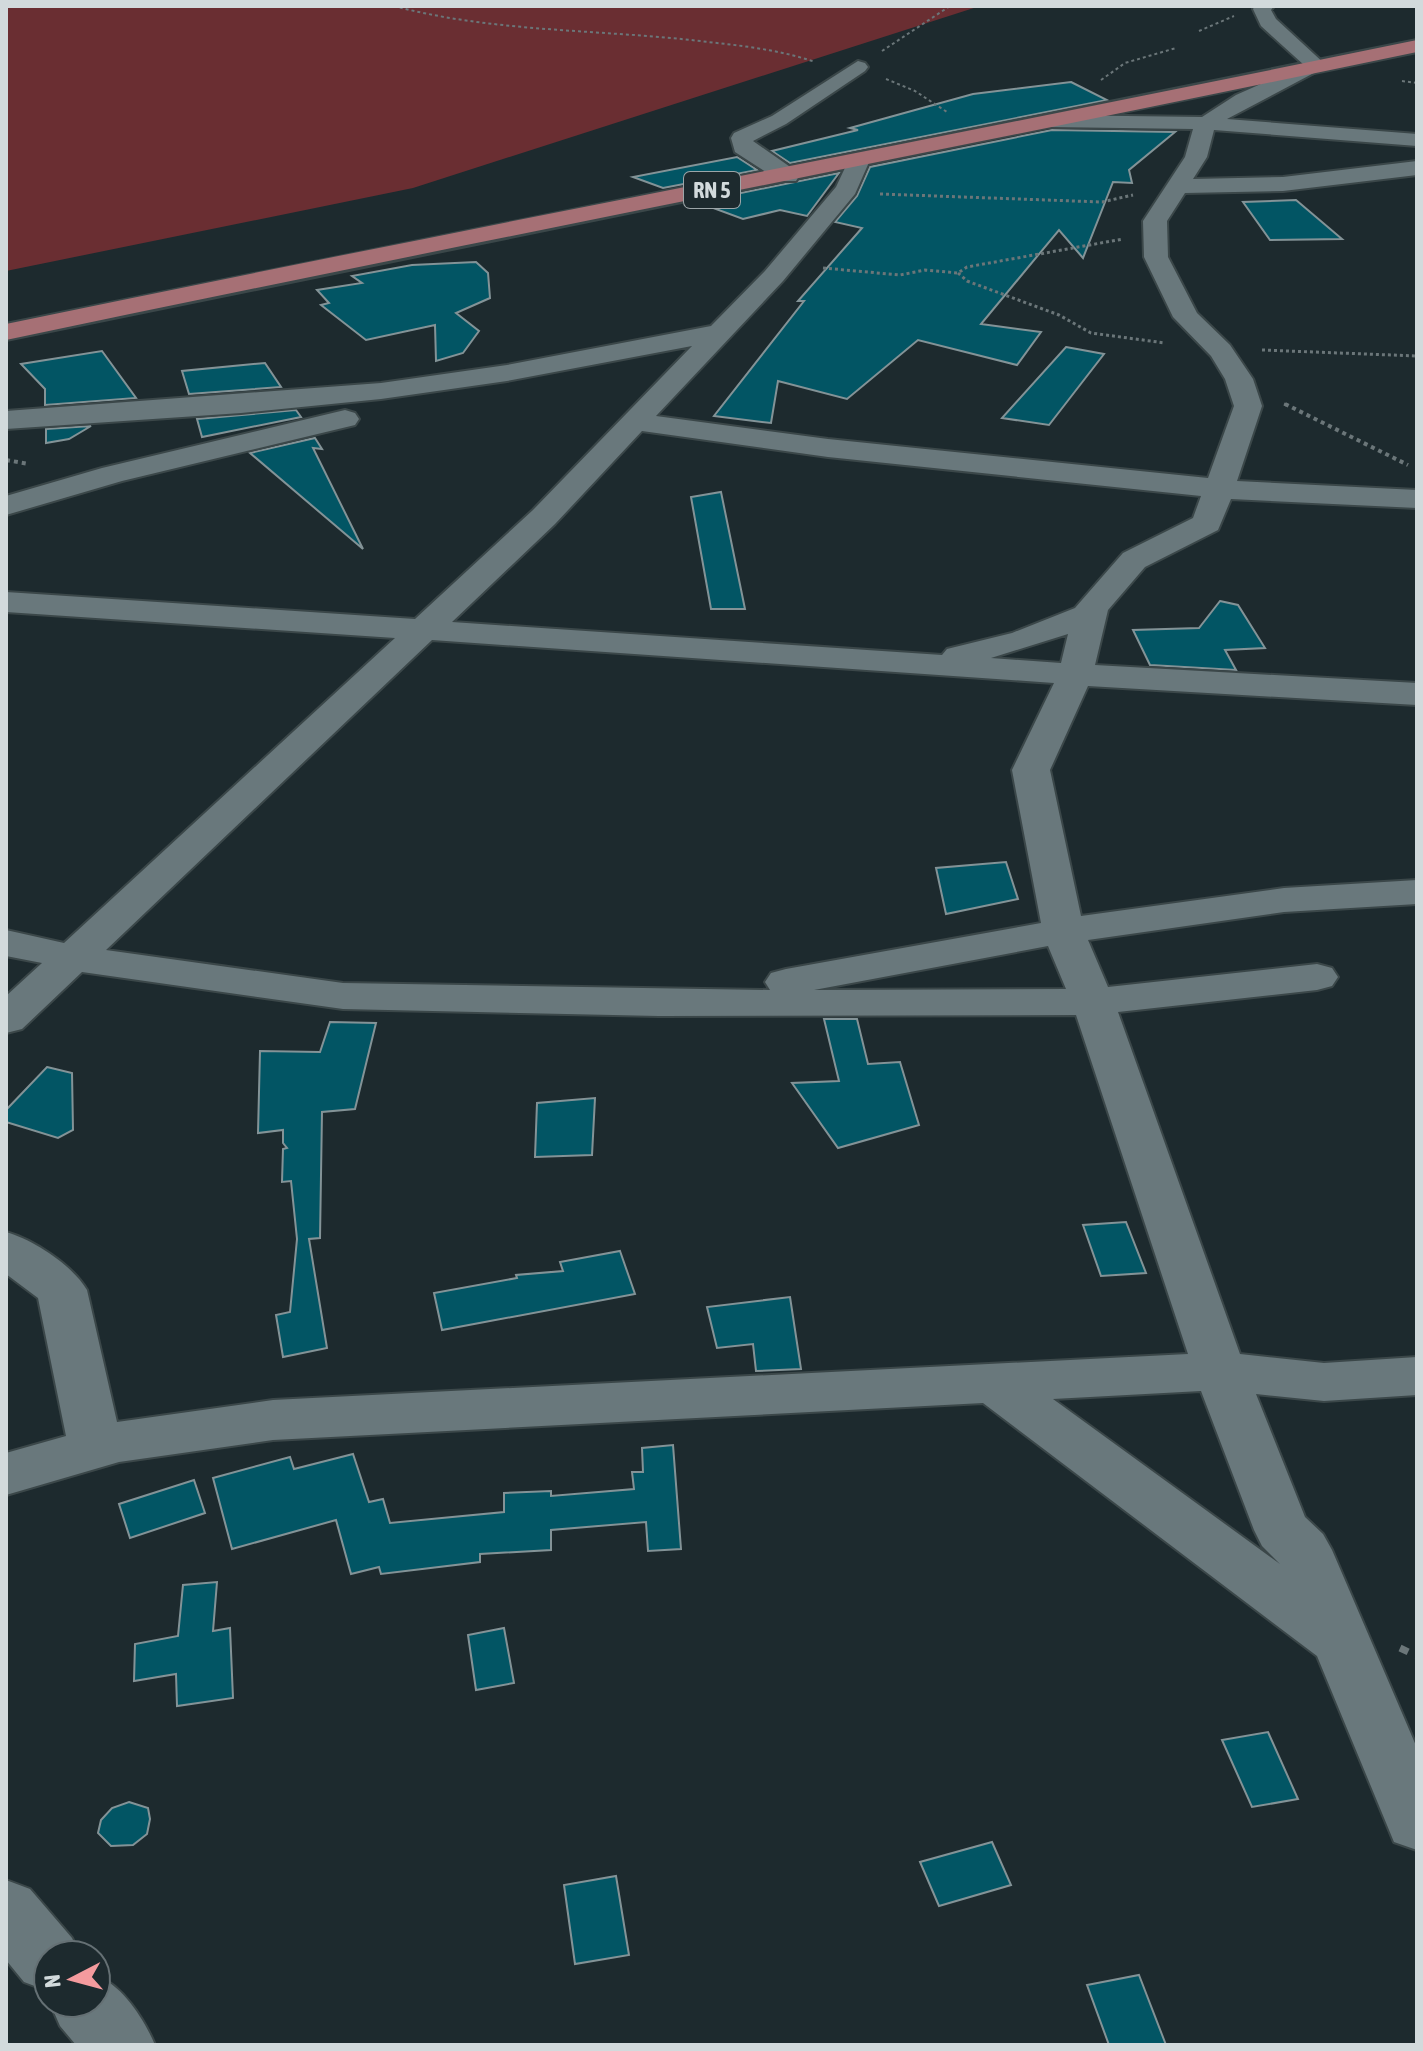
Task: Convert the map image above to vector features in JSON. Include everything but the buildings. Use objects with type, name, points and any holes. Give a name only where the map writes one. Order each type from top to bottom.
[{"type":"main road","name":"RN 5","points":[[6,332],[435,242],[788,176],[853,174],[974,136],[1417,46]]},
{"type":"street","points":[[1265,6],[1262,9],[1268,22],[1317,66],[1243,99],[1205,124],[1196,157],[1155,221],[1156,257],[1186,317],[1223,355],[1248,406],[1207,523],[1134,560],[1090,614],[1075,676],[1031,770],[1063,931],[1093,1002],[1220,1371],[1282,1530],[1303,1550],[1334,1617],[1339,1639],[1417,1822]]},
{"type":"street","points":[[788,176],[743,147],[742,138],[779,120],[858,67]]},
{"type":"street","points":[[1051,121],[1205,124],[1416,139]]},
{"type":"street","points":[[1320,179],[1416,139]]},
{"type":"street","points":[[1176,189],[1283,184],[1417,168]]},
{"type":"street","points":[[6,1020],[429,628],[638,422],[782,266],[853,174]]},
{"type":"street","points":[[6,420],[268,404],[501,375],[717,333]]},
{"type":"street","points":[[6,506],[113,474],[444,396],[501,375]]},
{"type":"street","points":[[638,422],[828,448],[1280,495],[1417,499]]},
{"type":"street","points":[[6,602],[429,628],[1075,676],[1417,694]]},
{"type":"street","points":[[912,664],[986,651],[1090,614]]},
{"type":"street","points":[[659,1003],[1063,931],[1284,900],[1417,892]]},
{"type":"street","points":[[6,943],[76,958],[343,996],[659,1003],[1093,1002],[1317,977]]},
{"type":"street","points":[[6,1249],[62,1290],[96,1449]]},
{"type":"street","points":[[6,1474],[96,1449],[273,1420],[1220,1371],[1324,1382],[1417,1376]]},
{"type":"street","points":[[995,1384],[1339,1639]]},
{"type":"street","points":[[6,1910],[32,1941]]},
{"type":"street","points":[[98,2019],[120,2045]]},
{"type":"path","points":[[394,6],[446,20],[628,32],[783,51],[811,62],[858,67],[941,105],[974,136]]},
{"type":"path","points":[[858,67],[950,6]]},
{"type":"path","points":[[853,174],[899,197],[1102,202],[1144,192],[1176,189]]},
{"type":"path","points":[[958,273],[967,267],[1108,245],[1156,228]]},
{"type":"path","points":[[782,266],[900,275],[925,270],[958,273],[967,281],[1059,315],[1091,333],[1223,355],[1263,350],[1417,356]]},
{"type":"path","points":[[1223,355],[1296,412],[1392,455],[1417,471]]},
{"type":"shaded area","points":[[6,6],[980,6],[413,188],[6,271]]}]
